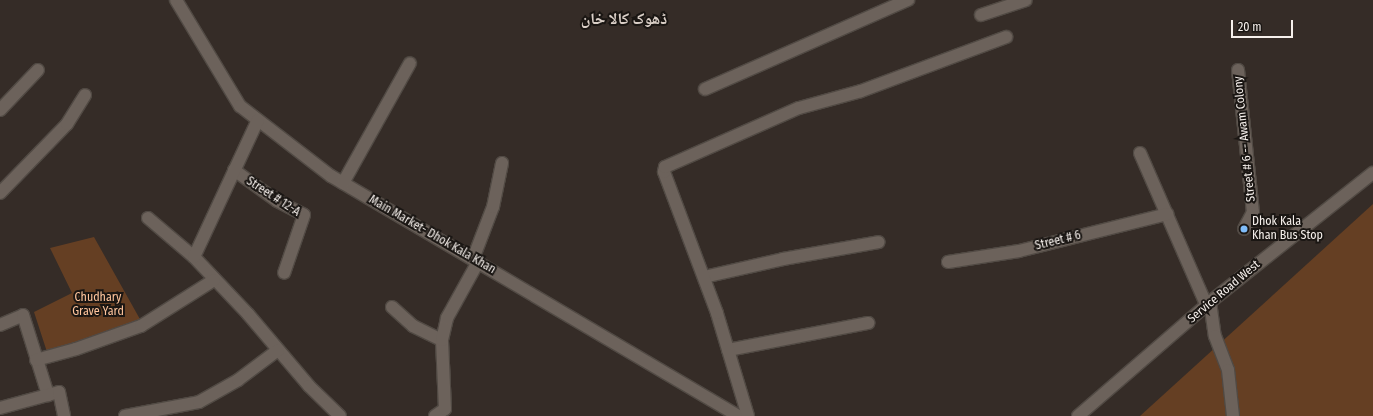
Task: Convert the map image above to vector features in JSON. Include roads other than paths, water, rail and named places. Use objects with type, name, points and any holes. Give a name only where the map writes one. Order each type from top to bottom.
[{"type":"street","name":"Main Market- Dhok Kala Khan","points":[[176,0],[240,106],[258,120],[344,183],[739,416]]},
{"type":"street","points":[[706,89],[908,0]]},
{"type":"street","points":[[981,15],[1026,0]]},
{"type":"street","points":[[748,416],[704,277],[664,172],[665,167],[799,108],[861,92],[1006,37]]},
{"type":"street","points":[[344,183],[410,62]]},
{"type":"street","points":[[0,110],[38,70]]},
{"type":"street","name":"Street # 6 -- Awam Colony","points":[[1238,70],[1253,212],[1244,230]]},
{"type":"street","points":[[0,193],[67,124],[85,95]]},
{"type":"street","points":[[194,257],[258,120]]},
{"type":"street","points":[[1140,153],[1208,304],[1215,336],[1228,370],[1233,416]]},
{"type":"street","points":[[435,416],[445,409],[442,340],[447,318],[475,261],[493,207],[502,163]]},
{"type":"street","name":"Street # 12-A","points":[[234,170],[277,201],[304,215],[284,273]]},
{"type":"street","name":"Service Road West","points":[[1078,416],[1208,304],[1373,173]]},
{"type":"street","name":"Street # 6","points":[[948,262],[1019,251],[1167,214]]},
{"type":"street","points":[[148,218],[194,257],[214,280],[248,314],[309,386],[339,416]]},
{"type":"street","points":[[704,277],[783,259],[879,242]]},
{"type":"street","points":[[36,360],[76,349],[141,326],[214,280]]},
{"type":"street","points":[[392,307],[413,326],[442,340]]},
{"type":"street","points":[[2,321],[23,315],[48,395]]},
{"type":"street","points":[[728,350],[868,323]]},
{"type":"street","points":[[125,416],[199,402],[238,380],[278,350]]},
{"type":"street","points":[[0,408],[59,392],[64,416]]},
{"type":"place","name":"Dhok Kala Khan Bus Stop","points":[[1244,229]]},
{"type":"district","name":"ڈھوک کالا خان","points":[[624,19]]},
{"type":"park label","name":"Chudhary Grave Yard","points":[[98,305]]}]
